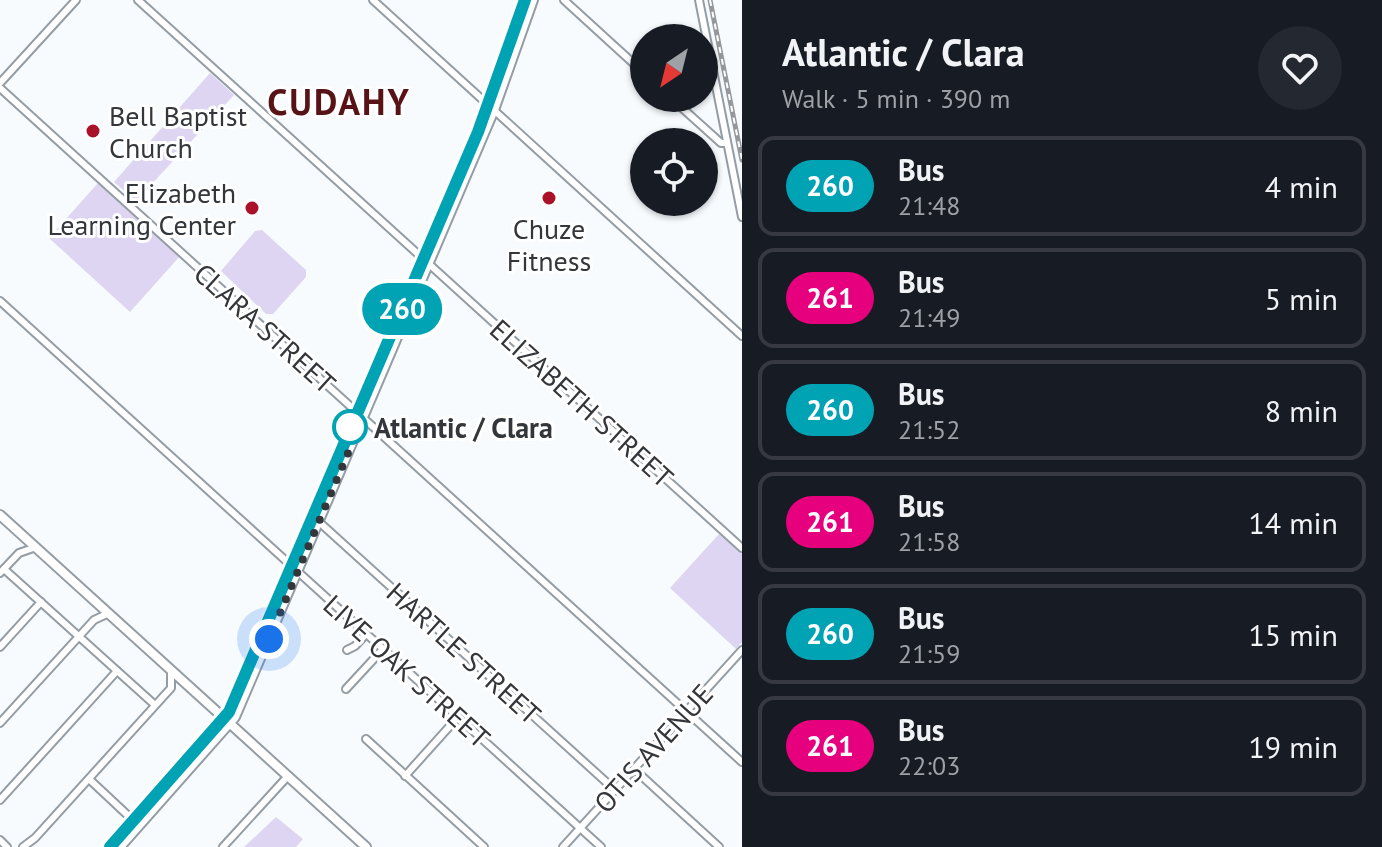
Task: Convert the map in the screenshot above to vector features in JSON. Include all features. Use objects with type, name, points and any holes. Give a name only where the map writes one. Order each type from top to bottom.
[{"type":"main road","points":[[491,107],[525,0]]},
{"type":"main road","points":[[120,847],[227,720],[426,262],[533,0]]},
{"type":"main road","points":[[0,515],[366,847]]},
{"type":"main road","points":[[110,847],[137,824]]},
{"type":"street","points":[[0,86],[76,0]]},
{"type":"street","name":"ELIZABETH STREET","points":[[138,0],[742,548]]},
{"type":"street","points":[[373,0],[742,336]]},
{"type":"street","points":[[564,0],[630,60]]},
{"type":"street","points":[[699,0],[742,217]]},
{"type":"street","name":"CLARA STREET","points":[[0,86],[742,762]]},
{"type":"street","points":[[687,112],[721,143],[727,143]]},
{"type":"street","name":"LIVE OAK STREET","points":[[0,301],[601,847]]},
{"type":"street","name":"HARTLE STREET","points":[[315,520],[615,790]]},
{"type":"street","points":[[36,547],[24,550],[2,571],[155,705]]},
{"type":"street","points":[[0,647],[41,602]]},
{"type":"street","points":[[94,620],[99,604]]},
{"type":"street","points":[[0,723],[94,620],[109,613]]},
{"type":"street","points":[[347,650],[366,634]]},
{"type":"street","points":[[346,689],[383,649]]},
{"type":"street","name":"OTIS AVENUE","points":[[563,847],[741,652]]},
{"type":"street","points":[[23,847],[35,838],[171,688],[171,670]]},
{"type":"street","points":[[0,800],[117,671]]},
{"type":"street","points":[[405,776],[458,717]]},
{"type":"street","points":[[366,739],[484,847]]},
{"type":"street","points":[[634,769],[719,847]]},
{"type":"street","points":[[223,847],[288,776]]},
{"type":"street","points":[[89,779],[137,824]]},
{"type":"street","points":[[0,840],[7,847]]},
{"type":"shaded area","points":[[210,73],[234,95],[136,201],[114,182]]},
{"type":"shaded area","points":[[98,183],[180,256],[130,312],[49,238]]},
{"type":"shaded area","points":[[262,230],[306,270],[306,277],[273,314],[266,314],[221,271],[255,231]]},
{"type":"shaded area","points":[[719,534],[742,554],[742,642],[736,649],[670,588]]},
{"type":"shaded area","points":[[276,817],[303,839],[296,847],[244,847]]},
{"type":"railway","points":[[710,0],[742,160]]},
{"type":"bus line","name":"260","points":[[110,847],[229,712],[478,132],[525,0]]},
{"type":"place","name":"Bell Baptist Church","points":[[93,131]]},
{"type":"place","name":"Chuze Fitness","points":[[549,198]]},
{"type":"place","name":"Elizabeth Learning Center","points":[[252,208]]},
{"type":"place","name":"Atlantic / Clara","points":[[350,427]]},
{"type":"district","name":"CUDAHY","points":[[339,101]]},
{"type":"route","points":[[269,639],[360,425],[350,427]]}]
